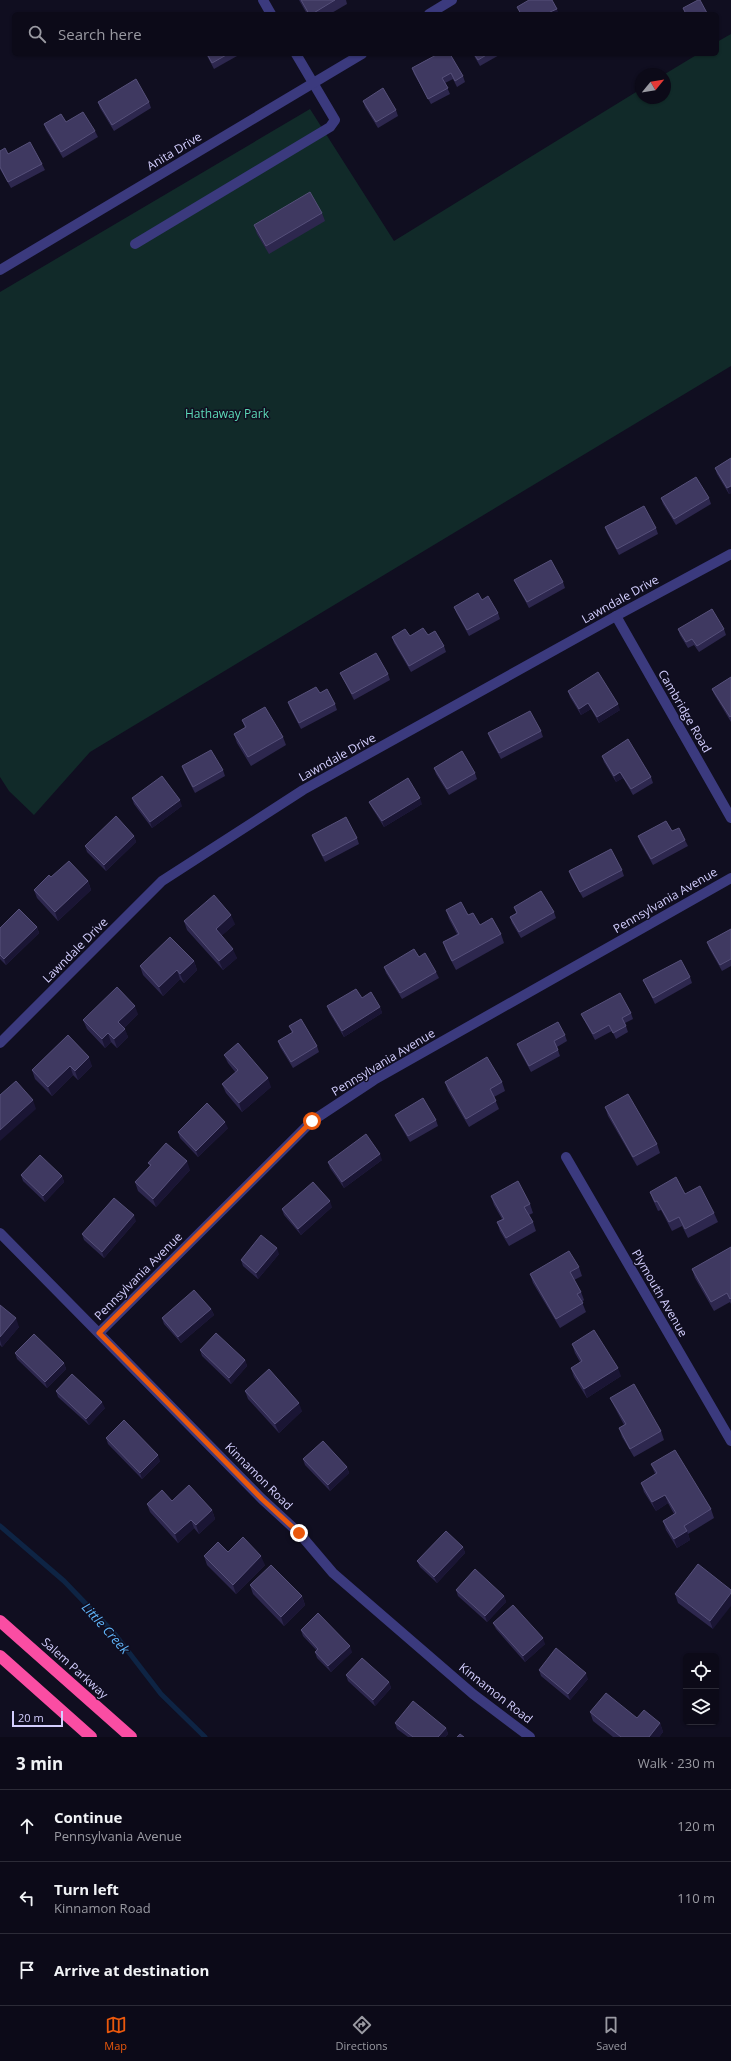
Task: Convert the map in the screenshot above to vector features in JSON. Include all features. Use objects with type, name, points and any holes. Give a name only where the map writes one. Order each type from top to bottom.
[{"type":"highway","name":"Salem Parkway","points":[[0,1620],[131,1737]]},
{"type":"highway","points":[[0,1656],[91,1737]]},
{"type":"street","points":[[263,0],[270,12]]},
{"type":"street","points":[[432,12],[452,0]]},
{"type":"street","points":[[134,244],[330,126],[335,120],[297,56]]},
{"type":"street","name":"Anita Drive","points":[[0,270],[359,56]]},
{"type":"street","name":"Lawndale Drive","points":[[0,1043],[162,881],[303,790],[616,616],[731,554]]},
{"type":"street","name":"Cambridge Road","points":[[616,616],[731,818]]},
{"type":"street","name":"Pennsylvania Avenue","points":[[99,1333],[312,1121],[374,1080],[731,878]]},
{"type":"street","name":"Plymouth Avenue","points":[[566,1157],[731,1441]]},
{"type":"street","name":"Kinnamon Road","points":[[0,1233],[262,1499],[299,1533],[333,1573],[473,1694],[530,1737]]},
{"type":"green space","name":"Hathaway Park","points":[[731,34],[731,366],[90,752],[34,815],[9,791],[0,777],[0,292],[310,109],[394,241],[635,93],[635,104],[671,104],[671,70],[695,56],[719,56],[719,41]]},
{"type":"building","points":[[301,0],[335,0],[315,12],[308,12]]},
{"type":"building","points":[[529,0],[552,0],[557,9],[550,12],[520,12],[517,7]]},
{"type":"building","points":[[700,0],[706,12],[685,12],[683,8]]},
{"type":"building","points":[[208,56],[224,56],[212,63]]},
{"type":"building","points":[[434,56],[451,56],[463,76],[455,81],[451,73],[442,78],[448,88],[428,99],[412,68]]},
{"type":"building","points":[[475,56],[485,56],[478,60]]},
{"type":"building","points":[[136,79],[149,102],[112,125],[98,102]]},
{"type":"building","points":[[383,88],[396,110],[376,122],[363,101]]},
{"type":"building","points":[[83,112],[95,131],[61,152],[44,124],[61,114],[66,122]]},
{"type":"building","points":[[30,142],[42,164],[8,182],[0,167],[0,151],[5,148],[8,154]]},
{"type":"building","points":[[310,192],[322,213],[266,246],[254,225]]},
{"type":"building","points":[[731,458],[731,486],[727,488],[715,468]]},
{"type":"building","points":[[696,477],[709,498],[674,519],[661,498]]},
{"type":"building","points":[[644,506],[656,528],[617,549],[605,527]]},
{"type":"building","points":[[551,560],[563,582],[527,602],[514,580]]},
{"type":"building","points":[[478,593],[482,600],[488,596],[498,613],[467,630],[454,607]]},
{"type":"building","points":[[712,609],[724,629],[697,646],[692,639],[686,642],[678,629]]},
{"type":"building","points":[[423,628],[428,635],[435,631],[444,646],[409,666],[392,637],[405,629],[410,636]]},
{"type":"building","points":[[376,653],[388,674],[352,694],[340,673]]},
{"type":"building","points":[[598,672],[618,704],[597,717],[588,703],[579,709],[568,691]]},
{"type":"building","points":[[731,677],[731,716],[730,717],[712,689]]},
{"type":"building","points":[[316,687],[320,693],[327,689],[335,704],[299,723],[288,702]]},
{"type":"building","points":[[265,707],[283,737],[248,757],[234,734],[246,727],[242,720]]},
{"type":"building","points":[[530,711],[541,731],[499,753],[488,733]]},
{"type":"building","points":[[628,739],[651,777],[631,789],[620,772],[614,776],[602,756]]},
{"type":"building","points":[[211,750],[223,770],[193,787],[182,766]]},
{"type":"building","points":[[462,751],[475,773],[447,789],[434,768]]},
{"type":"building","points":[[162,776],[180,800],[150,822],[132,798]]},
{"type":"building","points":[[408,778],[420,798],[382,821],[369,802]]},
{"type":"building","points":[[116,816],[134,836],[104,865],[85,846]]},
{"type":"building","points":[[346,817],[357,838],[323,856],[312,835]]},
{"type":"building","points":[[666,821],[672,831],[679,828],[685,840],[651,859],[638,836]]},
{"type":"building","points":[[611,849],[622,870],[580,892],[569,871]]},
{"type":"building","points":[[69,861],[88,881],[55,912],[34,890],[49,875],[51,877]]},
{"type":"building","points":[[541,891],[554,912],[519,932],[510,917],[517,913],[514,907]]},
{"type":"building","points":[[214,895],[231,915],[216,929],[233,949],[219,961],[184,921]]},
{"type":"building","points":[[461,902],[468,915],[473,913],[480,925],[492,918],[501,934],[452,961],[443,942],[459,934],[446,910]]},
{"type":"building","points":[[19,909],[37,927],[4,959],[0,955],[0,928]]},
{"type":"building","points":[[731,929],[731,959],[720,965],[707,942]]},
{"type":"building","points":[[170,937],[194,961],[180,974],[177,970],[159,987],[140,966]]},
{"type":"building","points":[[414,949],[419,957],[425,953],[436,972],[400,993],[384,967]]},
{"type":"building","points":[[681,960],[690,977],[653,998],[643,980]]},
{"type":"building","points":[[117,987],[135,1006],[118,1022],[125,1029],[114,1039],[108,1033],[102,1039],[83,1020]]},
{"type":"building","points":[[356,989],[362,998],[371,992],[380,1007],[342,1031],[327,1006]]},
{"type":"building","points":[[620,993],[631,1013],[622,1018],[626,1026],[613,1033],[609,1025],[593,1034],[581,1014]]},
{"type":"building","points":[[301,1019],[317,1046],[291,1062],[278,1041],[293,1032],[289,1026]]},
{"type":"building","points":[[558,1022],[565,1035],[554,1041],[558,1050],[529,1066],[517,1044]]},
{"type":"building","points":[[68,1035],[89,1057],[75,1071],[70,1066],[48,1087],[32,1070]]},
{"type":"building","points":[[238,1043],[268,1078],[239,1103],[222,1084],[238,1070],[224,1055]]},
{"type":"building","points":[[487,1057],[502,1082],[490,1089],[496,1101],[466,1119],[445,1082]]},
{"type":"building","points":[[16,1081],[33,1100],[0,1130],[0,1095]]},
{"type":"building","points":[[628,1094],[657,1144],[633,1157],[605,1107]]},
{"type":"building","points":[[423,1098],[436,1120],[408,1136],[395,1115]]},
{"type":"building","points":[[207,1103],[225,1122],[196,1151],[178,1132]]},
{"type":"building","points":[[366,1134],[380,1154],[342,1182],[328,1162]]},
{"type":"building","points":[[166,1143],[187,1161],[153,1199],[135,1182],[151,1165],[148,1163]]},
{"type":"building","points":[[40,1155],[62,1176],[43,1196],[21,1175]]},
{"type":"building","points":[[676,1177],[685,1194],[700,1186],[714,1213],[685,1229],[679,1217],[669,1222],[650,1192]]},
{"type":"building","points":[[518,1181],[530,1204],[524,1207],[533,1222],[506,1238],[497,1222],[504,1219],[491,1196]]},
{"type":"building","points":[[313,1182],[330,1201],[298,1229],[282,1209]]},
{"type":"building","points":[[114,1198],[134,1215],[102,1252],[82,1234]]},
{"type":"building","points":[[261,1235],[277,1248],[256,1273],[241,1260]]},
{"type":"building","points":[[731,1247],[731,1298],[730,1299],[727,1293],[711,1302],[692,1269]]},
{"type":"building","points":[[569,1251],[579,1267],[570,1272],[581,1292],[577,1294],[583,1303],[556,1319],[530,1274]]},
{"type":"building","points":[[194,1290],[211,1309],[178,1337],[162,1318]]},
{"type":"building","points":[[0,1305],[16,1318],[0,1337]]},
{"type":"building","points":[[594,1330],[618,1368],[584,1389],[571,1368],[582,1361],[572,1344]]},
{"type":"building","points":[[216,1333],[245,1360],[229,1378],[200,1350]]},
{"type":"building","points":[[34,1334],[64,1363],[45,1382],[15,1353]]},
{"type":"building","points":[[269,1369],[299,1403],[275,1424],[245,1391]]},
{"type":"building","points":[[72,1374],[102,1402],[86,1419],[56,1391]]},
{"type":"building","points":[[634,1384],[661,1431],[630,1449],[619,1428],[626,1424],[610,1398]]},
{"type":"building","points":[[124,1420],[158,1455],[140,1473],[106,1438]]},
{"type":"building","points":[[323,1441],[347,1467],[328,1485],[303,1459]]},
{"type":"building","points":[[675,1450],[711,1509],[684,1526],[687,1531],[674,1539],[663,1521],[676,1513],[665,1495],[652,1502],[641,1483],[657,1473],[651,1464]]},
{"type":"building","points":[[189,1485],[212,1510],[196,1525],[191,1520],[175,1534],[147,1504],[162,1490],[172,1501]]},
{"type":"building","points":[[446,1531],[463,1547],[434,1577],[417,1561]]},
{"type":"building","points":[[243,1537],[261,1556],[233,1585],[204,1556],[218,1542],[228,1552]]},
{"type":"building","points":[[698,1564],[731,1590],[731,1593],[710,1621],[675,1594]]},
{"type":"building","points":[[271,1565],[302,1596],[281,1617],[250,1585]]},
{"type":"building","points":[[475,1569],[504,1596],[485,1616],[456,1590]]},
{"type":"building","points":[[513,1605],[543,1638],[523,1656],[493,1623]]},
{"type":"building","points":[[318,1613],[350,1646],[328,1666],[315,1652],[318,1649],[301,1630]]},
{"type":"building","points":[[556,1648],[586,1673],[568,1694],[539,1670]]},
{"type":"building","points":[[362,1658],[389,1682],[373,1700],[346,1675]]},
{"type":"building","points":[[606,1693],[637,1718],[644,1710],[660,1723],[649,1737],[621,1737],[590,1712]]},
{"type":"building","points":[[413,1701],[446,1728],[438,1737],[413,1737],[395,1723]]},
{"type":"building","points":[[460,1734],[464,1737],[457,1737]]},
{"type":"waterway","name":"Little Creek","points":[[0,1526],[64,1581],[114,1633],[161,1694],[205,1737]]},
{"type":"route","points":[[299,1533],[262,1499],[169,1406],[99,1333],[312,1121]]}]
